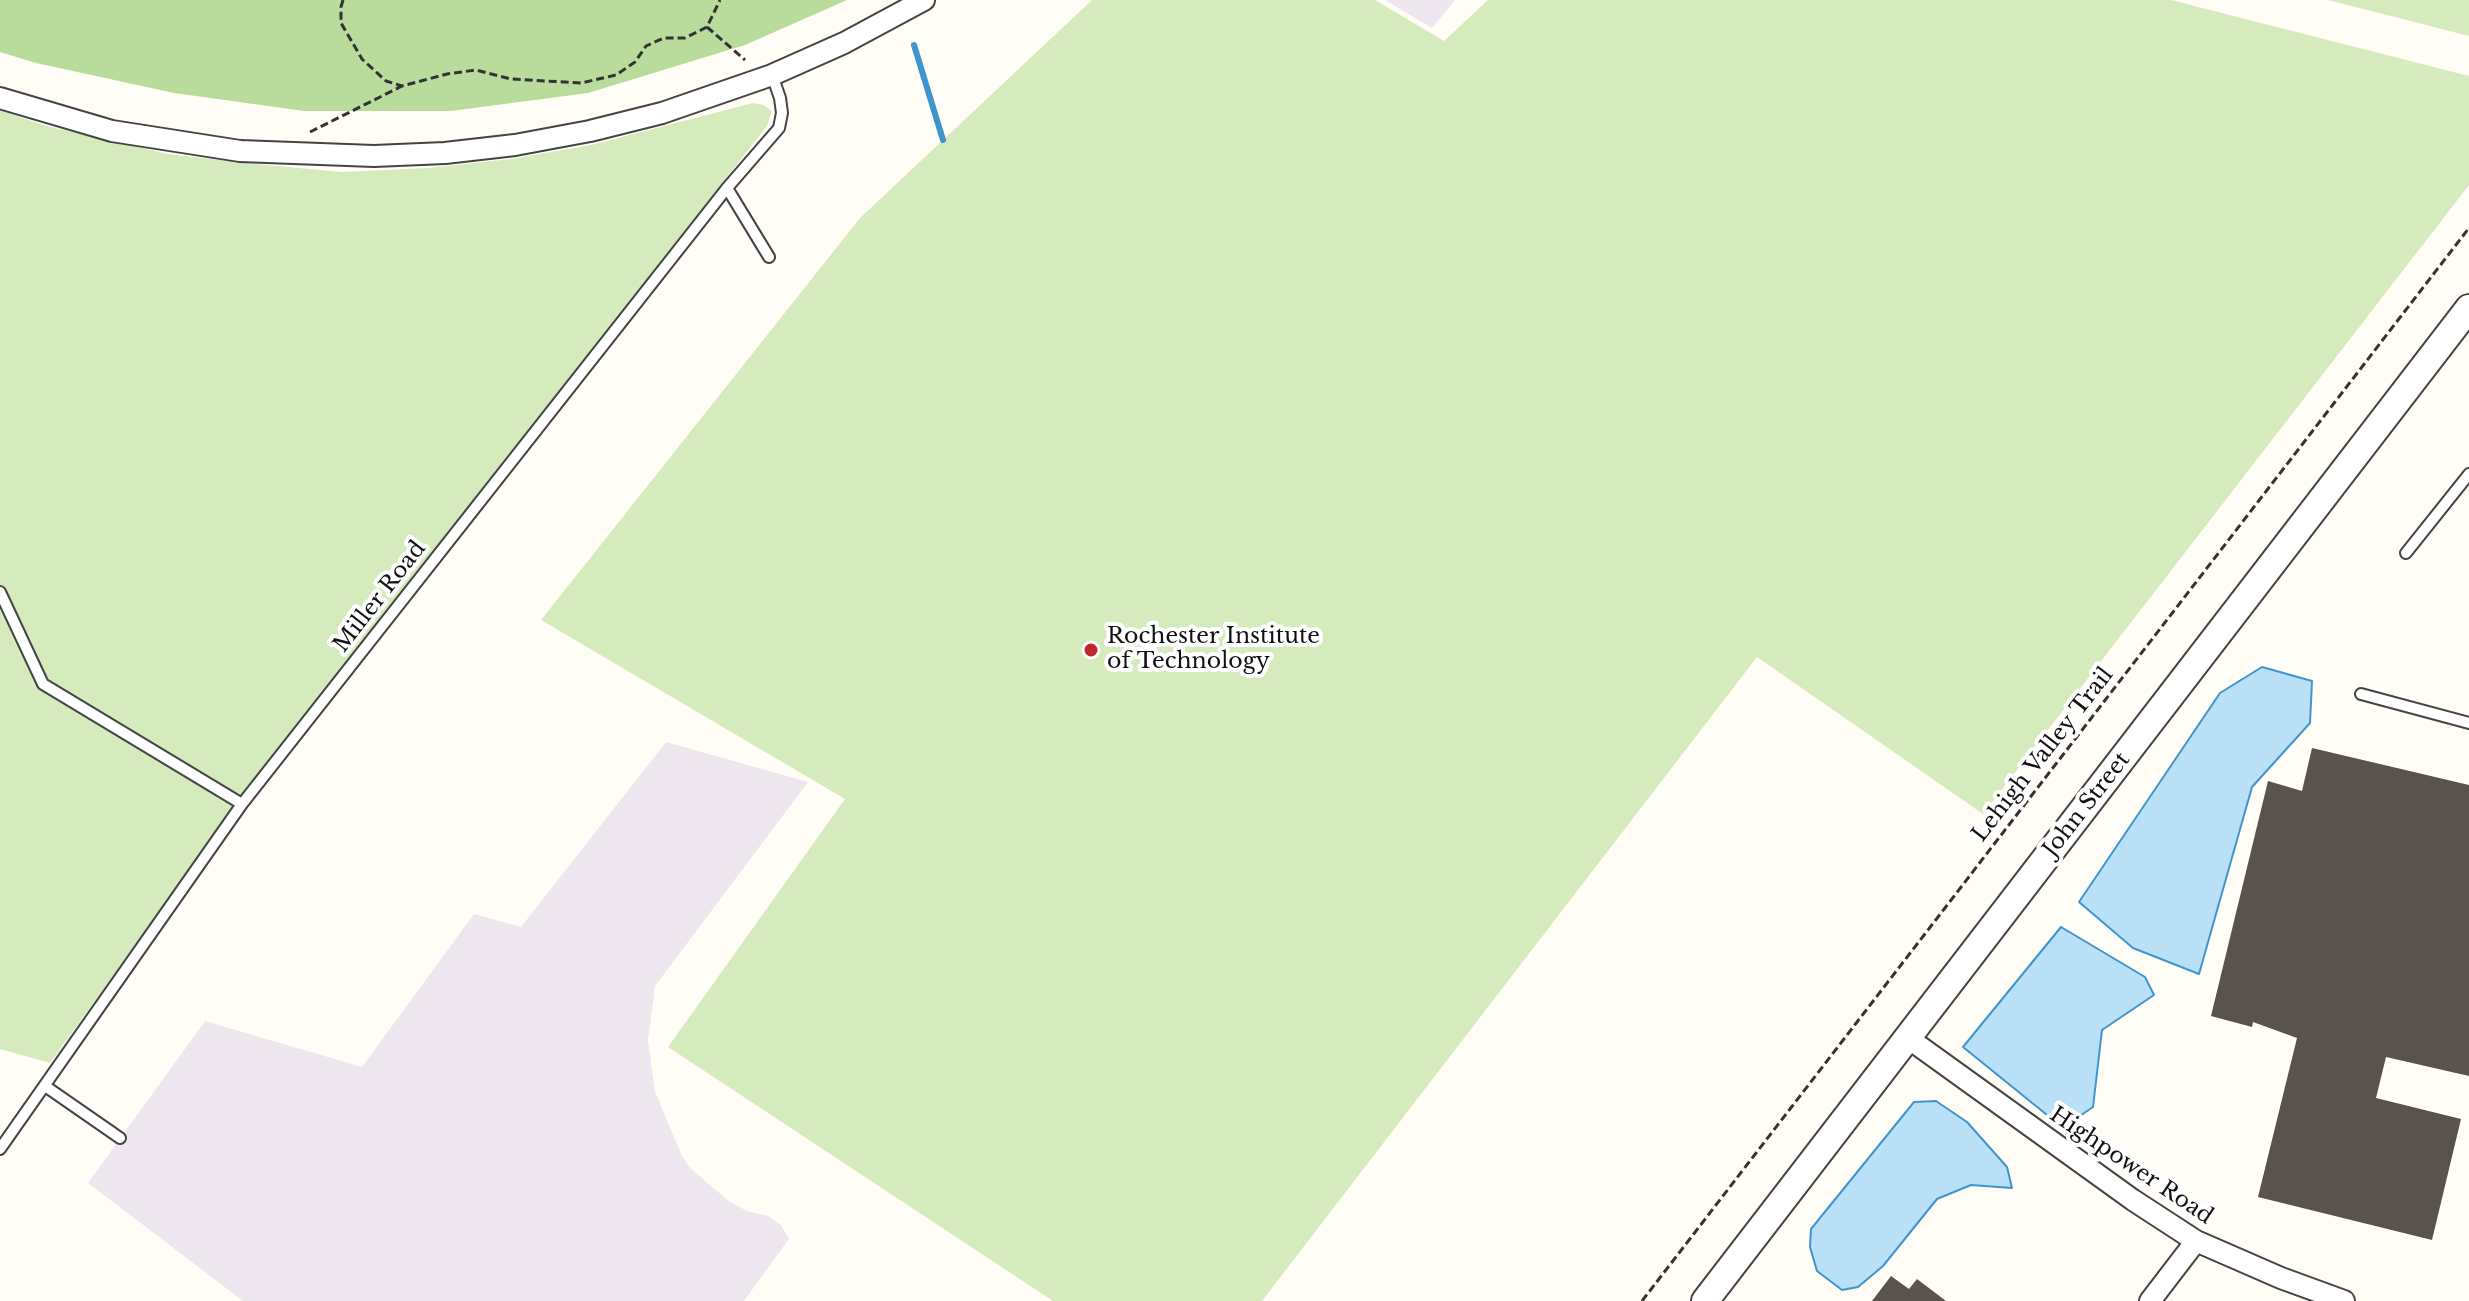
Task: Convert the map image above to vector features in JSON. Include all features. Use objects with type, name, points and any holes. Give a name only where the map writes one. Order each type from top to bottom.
[{"type":"street","points":[[0,98],[112,131],[240,151],[374,156],[445,153],[515,145],[662,113],[772,75],[844,43],[924,0]]},
{"type":"street","name":"John Street","points":[[1705,1301],[2469,308]]},
{"type":"street","name":"Highpower Road","points":[[1908,1038],[2133,1200],[2196,1241],[2344,1301]]},
{"type":"street","points":[[2150,1301],[2196,1241]]},
{"type":"lane","name":"Miller Road","points":[[0,1149],[242,804],[727,188],[779,128],[782,113],[772,75]]},
{"type":"lane","points":[[727,188],[769,257]]},
{"type":"lane","points":[[2406,553],[2469,474]]},
{"type":"lane","points":[[0,592],[43,684],[242,804]]},
{"type":"lane","points":[[2361,694],[2469,723]]},
{"type":"lane","points":[[45,1086],[120,1138]]},
{"type":"path","points":[[343,0],[341,23],[362,59],[386,81],[402,86]]},
{"type":"path","points":[[310,132],[402,86],[447,74],[476,70],[511,79],[581,83],[616,75],[635,62],[646,46],[664,38],[685,38],[707,27],[720,0]]},
{"type":"path","points":[[707,27],[745,60]]},
{"type":"path","name":"Lehigh Valley Trail","points":[[1642,1301],[2469,228]]},
{"type":"shaded area","points":[[1385,0],[1455,0],[1432,28]]},
{"type":"shaded area","points":[[666,742],[808,782],[655,986],[648,1040],[655,1092],[690,1168],[730,1202],[747,1211],[768,1216],[781,1225],[789,1239],[744,1301],[243,1301],[88,1183],[205,1021],[362,1067],[474,914],[521,927]]},
{"type":"green space","points":[[0,0],[847,0],[745,45],[588,93],[451,111],[304,111],[174,93],[36,63],[0,52]]},
{"type":"green space","points":[[1092,0],[1375,0],[1444,41],[1488,0],[2171,0],[2469,76],[2469,185],[1983,814],[1757,657],[1262,1301],[1053,1301],[668,1047],[845,799],[541,620],[860,218]]},
{"type":"green space","points":[[2328,0],[2469,0],[2469,36]]},
{"type":"green space","points":[[753,103],[764,105],[772,111],[767,126],[262,769],[50,1063],[0,1049],[0,110],[43,125],[168,154],[342,172],[428,168],[511,159],[591,145]]},
{"type":"water","points":[[2262,667],[2312,681],[2310,723],[2252,787],[2199,974],[2133,948],[2079,902],[2220,693]]},
{"type":"water","points":[[2061,927],[2145,977],[2154,995],[2102,1030],[2093,1107],[2077,1118],[2052,1119],[1963,1047]]},
{"type":"water","points":[[1936,1101],[1967,1122],[2007,1167],[2012,1188],[1971,1185],[1937,1199],[1883,1266],[1858,1287],[1842,1290],[1817,1271],[1810,1247],[1811,1229],[1914,1102]]},
{"type":"building","points":[[2312,748],[2469,785],[2469,1076],[2386,1057],[2376,1098],[2461,1119],[2432,1240],[2258,1197],[2297,1038],[2253,1022],[2252,1027],[2211,1016],[2268,781],[2302,791]]},
{"type":"building","points":[[1891,1276],[1909,1289],[1917,1279],[1946,1301],[1872,1301]]},
{"type":"waterway","points":[[914,45],[943,140]]},
{"type":"place","name":"Rochester Institute of Technology","points":[[1091,650]]}]
